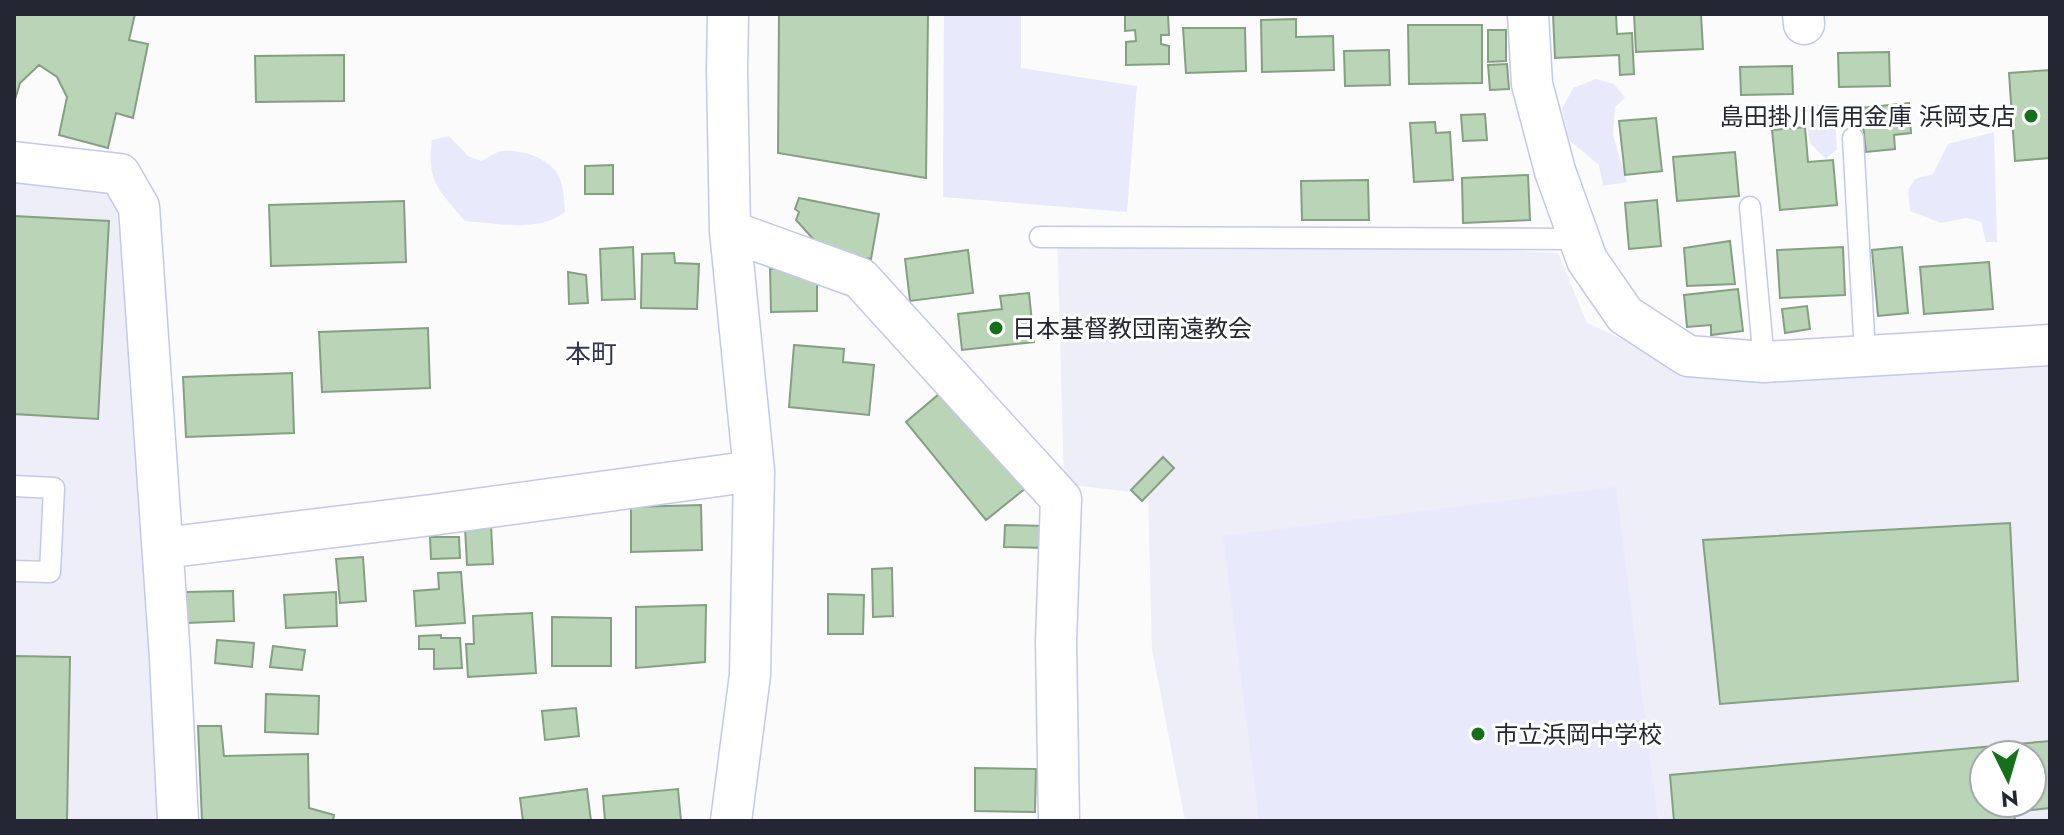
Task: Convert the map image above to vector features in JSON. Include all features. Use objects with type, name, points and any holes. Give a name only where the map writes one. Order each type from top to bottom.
[{"type":"street","points":[[728,14],[730,231],[754,471],[750,675],[731,821]]},
{"type":"street","points":[[1528,14],[1532,84],[1555,171],[1587,260],[1625,315],[1688,356],[1764,362],[2050,345]]},
{"type":"street","points":[[14,162],[120,174],[139,207],[178,821]]},
{"type":"street","points":[[730,231],[860,278],[1061,499],[1056,642],[1059,821]]},
{"type":"street","points":[[163,548],[754,471]]},
{"type":"lane","points":[[1853,138],[1865,354]]},
{"type":"lane","points":[[1750,207],[1764,362]]},
{"type":"lane","points":[[1040,237],[1579,239]]},
{"type":"lane","points":[[14,486],[54,488],[50,572],[14,571]]},
{"type":"shaded area","points":[[944,14],[1021,14],[1021,68],[1137,86],[1127,212],[943,197]]},
{"type":"shaded area","points":[[1596,79],[1614,84],[1625,98],[1615,107],[1613,135],[1627,182],[1603,186],[1599,165],[1569,140],[1562,109],[1573,88]]},
{"type":"shaded area","points":[[1826,104],[1835,117],[1837,149],[1826,159],[1810,143],[1807,124],[1797,116],[1798,106]]},
{"type":"shaded area","points":[[1994,132],[1997,242],[1986,242],[1981,222],[1966,218],[1941,223],[1910,211],[1908,190],[1915,179],[1933,174],[1948,144]]},
{"type":"shaded area","points":[[449,136],[468,156],[481,161],[498,152],[513,151],[546,162],[559,177],[565,212],[530,225],[465,221],[437,185],[431,166],[432,140]]},
{"type":"shaded area","points":[[14,170],[125,182],[177,821],[14,821]]},
{"type":"shaded area","points":[[1057,227],[1558,253],[1587,323],[1693,371],[2050,363],[2050,821],[1185,821],[1152,649],[1148,494],[1064,484]]},
{"type":"shaded area","points":[[1616,487],[1658,821],[1259,821],[1223,536]]},
{"type":"building","points":[[14,14],[135,14],[129,40],[148,44],[133,118],[116,113],[108,148],[59,135],[67,97],[57,77],[39,65],[20,83],[14,103]]},
{"type":"building","points":[[779,14],[928,14],[926,178],[778,153]]},
{"type":"building","points":[[1125,14],[1168,14],[1169,35],[1161,35],[1161,44],[1169,46],[1169,64],[1126,65],[1126,42],[1136,41],[1135,30],[1125,31]]},
{"type":"building","points":[[1553,14],[1616,14],[1617,34],[1632,33],[1634,74],[1620,75],[1619,55],[1555,58]]},
{"type":"building","points":[[1634,14],[1701,14],[1703,49],[1636,52]]},
{"type":"building","points":[[1296,19],[1296,37],[1333,36],[1334,70],[1262,72],[1261,20]]},
{"type":"building","points":[[1408,25],[1482,25],[1482,83],[1409,84]]},
{"type":"building","points":[[1183,28],[1245,28],[1246,71],[1186,73]]},
{"type":"building","points":[[1488,30],[1506,30],[1506,61],[1488,62]]},
{"type":"building","points":[[1389,50],[1390,85],[1345,86],[1344,51]]},
{"type":"building","points":[[1889,52],[1890,86],[1839,87],[1838,53]]},
{"type":"building","points":[[344,55],[344,101],[256,102],[255,56]]},
{"type":"building","points":[[1507,64],[1509,89],[1490,90],[1488,65]]},
{"type":"building","points":[[1792,66],[1793,94],[1741,95],[1740,67]]},
{"type":"building","name":"島田掛川信用金庫 浜岡支店","points":[[2050,70],[2050,158],[2015,161],[2009,73]]},
{"type":"building","points":[[1909,103],[1911,133],[1894,135],[1895,149],[1866,152],[1861,108]]},
{"type":"building","points":[[1485,114],[1487,140],[1463,141],[1461,115]]},
{"type":"building","points":[[1656,118],[1662,171],[1625,175],[1619,121]]},
{"type":"building","points":[[1435,122],[1436,133],[1450,132],[1453,180],[1414,182],[1410,123]]},
{"type":"building","points":[[1805,127],[1808,162],[1833,160],[1837,205],[1780,210],[1772,130]]},
{"type":"building","points":[[1735,152],[1739,196],[1677,201],[1673,157]]},
{"type":"building","points":[[613,165],[613,194],[585,194],[585,166]]},
{"type":"building","points":[[1528,175],[1530,220],[1463,223],[1462,178]]},
{"type":"building","points":[[1368,180],[1369,220],[1302,220],[1301,181]]},
{"type":"building","points":[[799,198],[879,214],[871,259],[825,252],[796,220],[799,212],[795,209]]},
{"type":"building","points":[[1657,200],[1661,246],[1629,249],[1625,203]]},
{"type":"building","points":[[404,201],[406,262],[271,266],[269,205]]},
{"type":"building","points":[[14,216],[109,221],[98,419],[14,414]]},
{"type":"building","points":[[1730,241],[1735,284],[1687,286],[1684,248]]},
{"type":"building","points":[[633,247],[635,299],[602,300],[600,249]]},
{"type":"building","points":[[1843,247],[1845,295],[1780,298],[1777,250]]},
{"type":"building","points":[[1902,247],[1908,313],[1878,316],[1872,250]]},
{"type":"building","points":[[968,250],[973,293],[910,301],[905,259]]},
{"type":"building","points":[[674,253],[675,263],[699,264],[697,309],[641,308],[642,254]]},
{"type":"building","points":[[1989,262],[1993,309],[1924,314],[1920,267]]},
{"type":"building","points":[[817,268],[817,311],[771,312],[770,269]]},
{"type":"building","points":[[568,272],[586,275],[588,303],[569,304]]},
{"type":"building","points":[[1738,289],[1743,331],[1711,335],[1711,325],[1687,327],[1684,295]]},
{"type":"building","name":"日本基督教団南遠教会","points":[[1029,293],[1034,342],[962,350],[958,314],[1002,309],[1000,296]]},
{"type":"building","points":[[1807,306],[1810,329],[1785,333],[1782,309]]},
{"type":"building","points":[[428,328],[430,388],[322,392],[319,332]]},
{"type":"building","points":[[794,345],[844,349],[843,362],[874,365],[869,415],[789,407]]},
{"type":"building","points":[[292,373],[294,433],[186,437],[183,377]]},
{"type":"building","points":[[945,389],[1026,488],[986,520],[906,422]]},
{"type":"building","points":[[1163,457],[1174,468],[1142,501],[1131,490]]},
{"type":"building","points":[[701,505],[702,550],[631,552],[631,507]]},
{"type":"building","points":[[2010,523],[2018,681],[1720,704],[1703,540]]},
{"type":"building","points":[[491,525],[493,564],[467,565],[465,527]]},
{"type":"building","points":[[1005,525],[1046,526],[1045,548],[1004,547]]},
{"type":"building","points":[[430,537],[459,537],[460,558],[431,559]]},
{"type":"building","points":[[363,557],[366,601],[340,603],[336,559]]},
{"type":"building","points":[[892,568],[893,616],[873,617],[872,569]]},
{"type":"building","points":[[461,572],[465,623],[416,626],[414,591],[439,589],[438,573]]},
{"type":"building","points":[[233,591],[234,621],[187,623],[185,592]]},
{"type":"building","points":[[336,592],[337,626],[286,628],[284,595]]},
{"type":"building","points":[[828,594],[864,595],[863,634],[828,634]]},
{"type":"building","points":[[706,605],[705,662],[636,668],[636,607]]},
{"type":"building","points":[[532,613],[536,673],[468,677],[466,644],[474,644],[473,616]]},
{"type":"building","points":[[552,617],[611,618],[611,666],[552,666]]},
{"type":"building","points":[[441,635],[441,638],[460,638],[462,668],[434,669],[434,649],[419,649],[419,636]]},
{"type":"building","points":[[217,640],[254,643],[252,667],[215,663]]},
{"type":"building","points":[[273,646],[305,650],[302,670],[270,667]]},
{"type":"building","points":[[14,656],[70,657],[67,821],[14,821]]},
{"type":"building","points":[[266,694],[319,696],[318,734],[265,732]]},
{"type":"building","points":[[576,708],[579,736],[545,740],[542,711]]},
{"type":"building","points":[[198,726],[221,726],[224,756],[308,754],[309,808],[334,815],[333,821],[202,821]]},
{"type":"building","points":[[2050,741],[2050,808],[2048,808]]},
{"type":"building","points":[[1968,748],[1968,819],[2015,821],[1674,821],[1670,775]]},
{"type":"building","points":[[975,768],[1036,769],[1035,812],[975,811]]},
{"type":"building","points":[[587,789],[591,821],[523,821],[520,798]]},
{"type":"building","points":[[678,789],[681,821],[605,821],[603,796]]},
{"type":"place","name":"島田掛川信用金庫 浜岡支店","points":[[2031,116]]},
{"type":"place","name":"日本基督教団南遠教会","points":[[996,328]]},
{"type":"place","name":"市立浜岡中学校","points":[[1478,734]]},
{"type":"district","name":"本町","points":[[591,354]]}]
